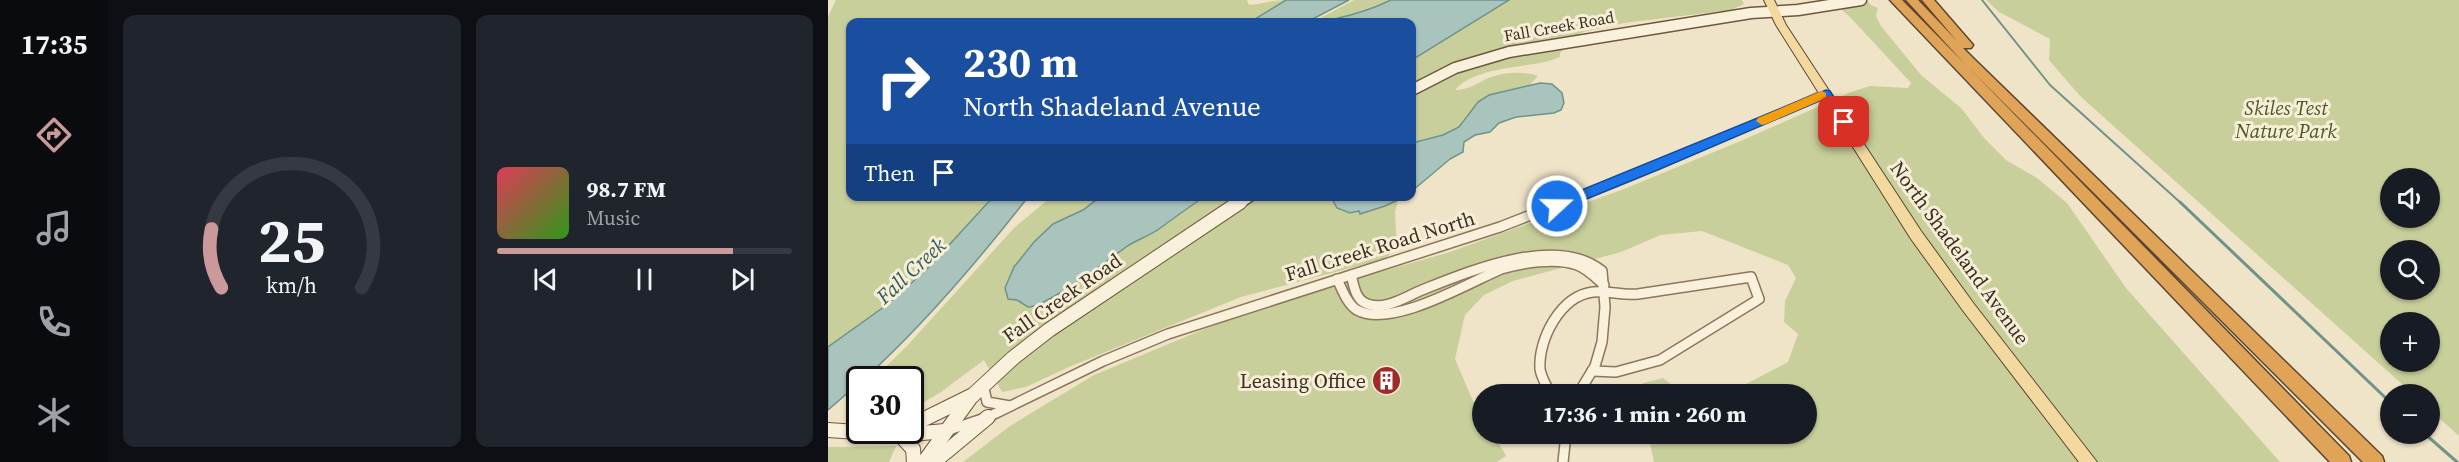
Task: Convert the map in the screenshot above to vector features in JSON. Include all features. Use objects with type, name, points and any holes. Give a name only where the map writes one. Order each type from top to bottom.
[{"type":"highway","points":[[1914,3],[2375,462]]},
{"type":"highway","points":[[1914,3],[2342,462]]},
{"type":"main road","name":"North Shadeland Avenue","points":[[1770,0],[1781,25],[1916,235],[1969,308],[2089,462]]},
{"type":"main road","name":"Fall Creek Road","points":[[1416,88],[1455,68],[1502,54],[1751,13],[1776,12],[1861,0]]},
{"type":"main road","name":"Fall Creek Road","points":[[924,462],[945,431],[979,389],[1049,330],[1242,201]]},
{"type":"main road","points":[[924,418],[979,389]]},
{"type":"main road","points":[[934,462],[988,417]]},
{"type":"main road","points":[[828,430],[846,431]]},
{"type":"main road","points":[[924,431],[945,431]]},
{"type":"main road","points":[[910,444],[913,449],[914,462]]},
{"type":"street","name":"Fall Creek Road North","points":[[945,431],[988,417],[1103,361],[1168,334],[1462,240],[1570,201],[1826,93]]},
{"type":"street","points":[[1351,275],[1358,297],[1366,303],[1380,306],[1500,263],[1561,254],[1591,261],[1602,271],[1605,290],[1605,327],[1592,371],[1584,384]]},
{"type":"street","points":[[1336,279],[1350,304],[1359,311],[1371,315],[1406,309],[1504,268],[1561,261],[1589,271],[1605,290]]},
{"type":"street","points":[[1545,384],[1540,364],[1541,348],[1547,331],[1561,311],[1576,299],[1592,292],[1605,290],[1624,296],[1751,277],[1759,299],[1660,360],[1616,372],[1592,371]]},
{"type":"street","points":[[979,389],[987,402],[1010,406]]},
{"type":"street","points":[[1563,462],[1565,444]]},
{"type":"green space","points":[[836,0],[1247,0],[1249,5],[1286,0],[1257,18],[846,18],[846,201],[989,201],[928,268],[888,304],[828,347],[828,17]]},
{"type":"green space","points":[[1354,0],[1742,0],[1744,4],[1731,10],[1624,23],[1583,32],[1560,53],[1560,57],[1477,76],[1455,90],[1470,87],[1502,74],[1521,73],[1538,76],[1527,88],[1416,166],[1416,18],[1320,18]]},
{"type":"green space","points":[[1831,0],[1867,0],[1878,8],[1876,16],[1881,26],[1921,75],[1961,108],[1985,139],[2006,160],[2037,178],[2067,203],[2126,288],[2280,462],[1654,462],[1650,444],[1817,444],[1817,384],[1746,384],[1788,362],[1798,334],[1784,322],[1785,301],[1796,278],[1788,265],[1702,231],[1661,235],[1621,252],[1513,281],[1484,295],[1465,315],[1455,359],[1472,399],[1472,444],[1499,444],[1506,456],[1497,462],[963,462],[1010,426],[1094,375],[1262,305],[1447,253],[1624,189],[1851,92],[1870,86],[1908,88],[1911,83],[1850,17]]},
{"type":"green space","name":"Skiles Test Nature Park","points":[[1986,0],[2459,0],[2459,436],[2440,419],[2440,384],[2402,384],[2388,372],[2440,372],[2440,312],[2380,312],[2380,364],[2080,96],[2049,60],[2050,39],[1999,12]]},
{"type":"green space","points":[[1046,201],[1398,201],[1395,212],[1397,248],[1385,259],[1241,297],[1069,367],[1026,387],[1002,392],[984,360],[924,402],[924,366],[886,366],[1014,228]]},
{"type":"green space","points":[[1663,378],[1671,384],[1643,384]]},
{"type":"green space","points":[[896,446],[889,462],[828,462],[828,447]]},
{"type":"water","points":[[1286,0],[1349,0],[1315,18],[1257,18]]},
{"type":"water","points":[[1391,0],[1509,0],[1416,58],[1416,18],[1338,18]]},
{"type":"water","points":[[1540,83],[1552,84],[1562,93],[1564,103],[1561,110],[1554,113],[1516,117],[1499,123],[1490,132],[1475,135],[1464,142],[1463,152],[1450,159],[1416,188],[1416,142],[1443,135],[1459,127],[1478,102],[1489,95]]},
{"type":"water","name":"Fall Creek","points":[[989,201],[1025,201],[929,315],[878,366],[846,366],[846,394],[828,410],[828,347],[888,304],[928,268]]},
{"type":"water","points":[[1095,201],[1198,201],[1048,300],[1028,307],[1017,300],[1008,299],[1005,288],[1014,267],[1034,242],[1053,224],[1083,210]]},
{"type":"water","points":[[1333,201],[1396,201],[1360,214],[1359,211],[1350,213],[1337,208]]},
{"type":"waterway","points":[[1982,0],[2050,85],[2182,204]]},
{"type":"waterway","points":[[2180,202],[2380,393]]},
{"type":"waterway","points":[[2436,444],[2457,462]]},
{"type":"slow traffic","points":[[1762,121],[1822,95]]},
{"type":"place","name":"Leasing Office","points":[[1387,381]]},
{"type":"route","points":[[1557,206],[1826,93],[1844,122]]}]
